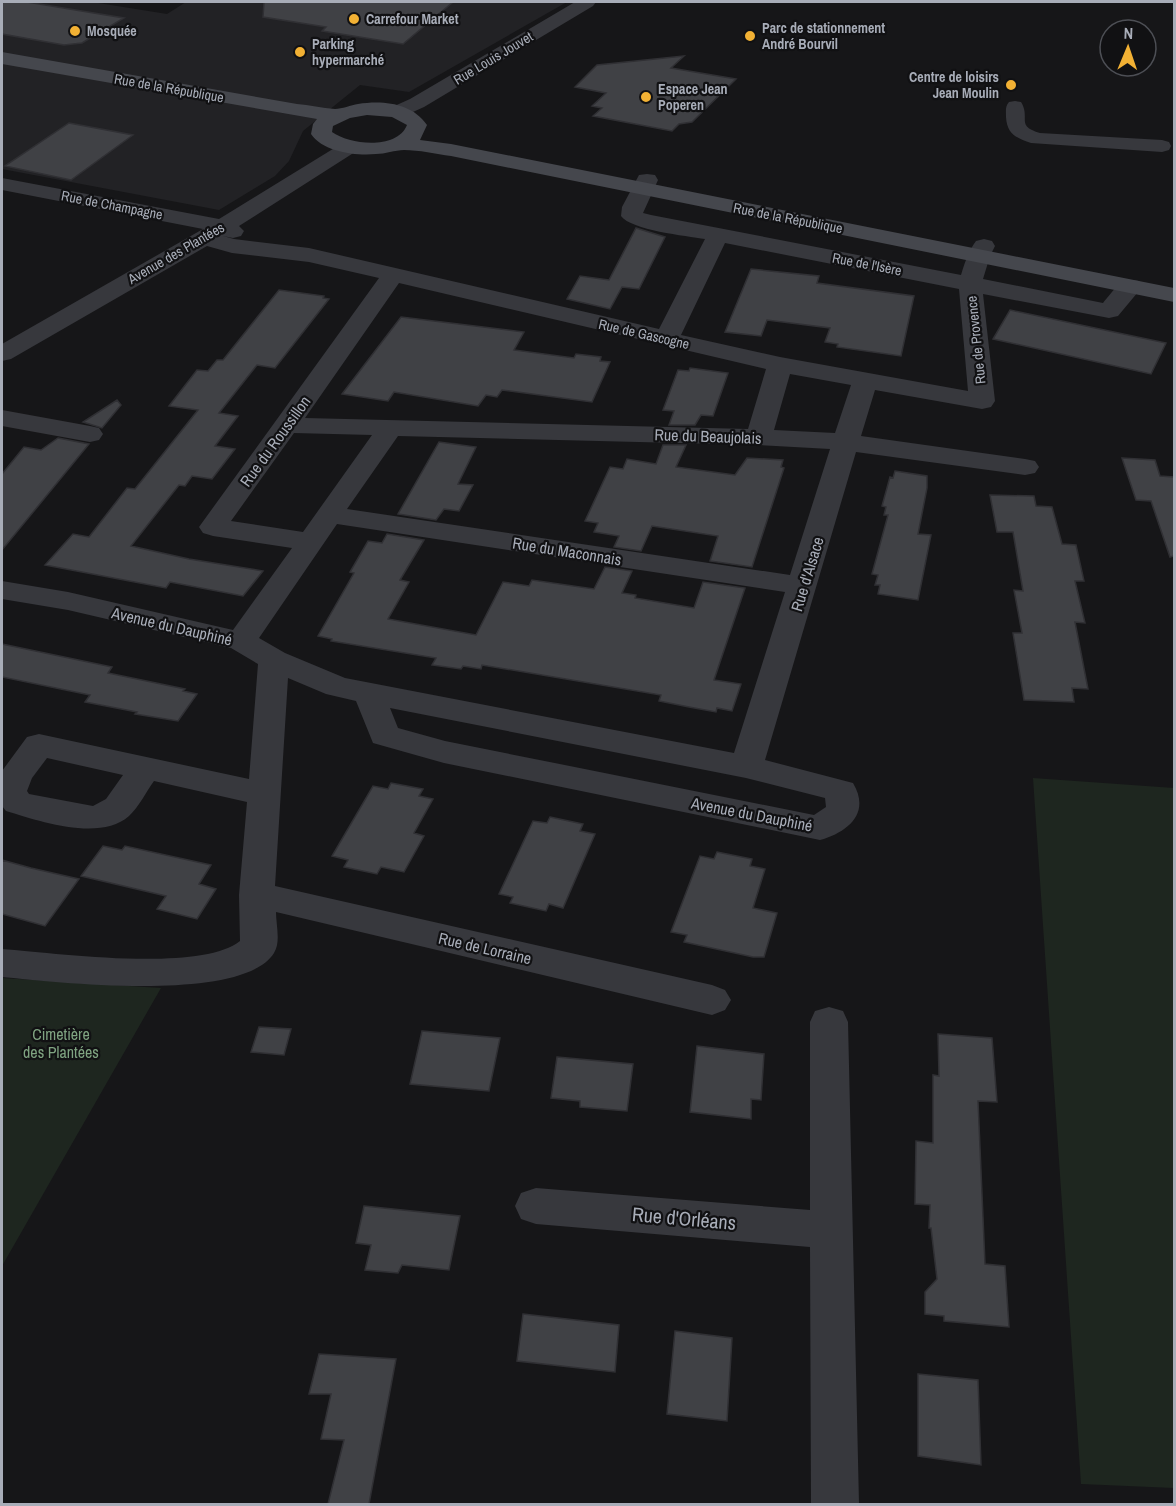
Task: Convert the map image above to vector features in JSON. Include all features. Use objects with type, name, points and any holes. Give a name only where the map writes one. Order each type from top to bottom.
[{"type":"main road","name":"Rue de la République","points":[[2,58],[297,110],[338,115]]},
{"type":"main road","name":"Rue de la République","points":[[2,65],[287,117],[321,128]]},
{"type":"main road","points":[[348,147],[326,140],[321,134],[321,128],[326,121],[338,115],[367,109],[397,112],[414,120],[417,125],[408,137]]},
{"type":"main road","name":"Rue de la République","points":[[348,147],[375,148],[408,137],[451,150],[645,184],[981,251],[1174,284]]},
{"type":"main road","name":"Rue de la République","points":[[981,251],[1174,295]]},
{"type":"street","name":"Rue Louis Jouvet","points":[[397,112],[417,103],[587,2]]},
{"type":"street","points":[[1015,106],[1016,128],[1022,134],[1038,139],[1162,146]]},
{"type":"street","name":"Avenue des Plantées","points":[[2,354],[213,232],[348,147]]},
{"type":"street","name":"Rue de Champagne","points":[[2,184],[213,232]]},
{"type":"street","name":"Rue de l'Isère","points":[[645,184],[633,207],[632,216],[646,220],[1109,311],[1131,286]]},
{"type":"street","name":"Rue de Gascogne","points":[[213,232],[232,246],[309,255],[780,365],[982,401]]},
{"type":"street","points":[[667,339],[718,234]]},
{"type":"street","name":"Rue de Provence","points":[[981,251],[970,284],[982,401]]},
{"type":"street","name":"Rue du Roussillon","points":[[310,542],[213,527],[394,274]]},
{"type":"street","points":[[759,436],[780,365]]},
{"type":"street","name":"Rue d'Alsace","points":[[746,767],[865,380]]},
{"type":"street","points":[[2,418],[90,434]]},
{"type":"street","name":"Rue du Beaujolais","points":[[286,425],[759,436],[846,442],[1024,467]]},
{"type":"street","points":[[240,641],[390,428]]},
{"type":"street","name":"Rue du Maconnais","points":[[330,515],[803,586]]},
{"type":"street","name":"Avenue du Dauphiné","points":[[2,590],[68,602],[240,641],[274,660],[337,687],[746,767],[841,791],[843,812],[820,828],[444,752],[385,735],[369,694]]},
{"type":"street","points":[[2,963],[142,971],[214,967],[239,961],[259,946],[257,895],[274,660]]},
{"type":"street","points":[[145,769],[264,794]]},
{"type":"street","name":"Rue de Lorraine","points":[[257,895],[712,1000]]},
{"type":"street","points":[[829,1022],[835,1504]]},
{"type":"street","name":"Rue d'Orléans","points":[[536,1206],[831,1230]]},
{"type":"shaded area","points":[[2,2],[92,2],[167,14],[186,2],[567,2],[409,92],[360,85],[303,131],[289,161],[275,176],[219,210],[2,169]]},
{"type":"green space","points":[[1033,778],[1174,788],[1174,1488],[1081,1484]]},
{"type":"green space","name":"Cimetière des Plantées","points":[[2,978],[161,988],[2,1266]]},
{"type":"building","points":[[2,2],[27,2],[124,18],[82,43],[64,45],[2,34]]},
{"type":"building","name":"Carrefour Market","points":[[264,2],[453,2],[403,44],[322,31],[326,27],[263,17]]},
{"type":"building","name":"Espace Jean Poperen","points":[[684,56],[671,68],[736,79],[692,122],[679,124],[672,131],[593,116],[602,108],[592,106],[606,93],[575,87],[597,65]]},
{"type":"building","points":[[69,123],[133,135],[71,180],[5,166]]},
{"type":"building","points":[[636,228],[665,237],[639,289],[622,287],[610,309],[567,299],[580,276],[609,280]]},
{"type":"building","points":[[751,269],[819,276],[817,283],[914,296],[901,356],[837,347],[838,344],[825,342],[830,328],[767,320],[761,336],[725,332]]},
{"type":"building","points":[[279,290],[324,296],[323,298],[329,299],[275,368],[257,365],[219,413],[238,416],[215,446],[235,449],[212,479],[192,476],[185,486],[179,485],[131,546],[189,559],[263,571],[243,596],[170,582],[166,588],[45,565],[73,534],[89,537],[127,488],[135,489],[198,410],[169,406],[197,370],[208,371],[217,360],[223,360]]},
{"type":"building","points":[[1010,310],[1166,343],[1151,374],[993,339]]},
{"type":"building","points":[[401,317],[524,332],[514,350],[574,358],[576,354],[601,357],[600,361],[610,362],[592,402],[502,390],[497,397],[486,395],[478,406],[394,392],[388,401],[342,394]]},
{"type":"building","points":[[690,368],[728,373],[713,416],[701,415],[695,425],[669,425],[674,411],[663,410],[678,370],[689,371]]},
{"type":"building","points":[[117,400],[121,405],[102,428],[83,422]]},
{"type":"building","points":[[58,438],[89,444],[2,550],[2,474],[24,447],[41,450]]},
{"type":"building","points":[[439,442],[476,447],[458,484],[473,485],[459,511],[444,509],[436,520],[398,514]]},
{"type":"building","points":[[663,445],[686,445],[676,467],[735,475],[747,458],[783,460],[781,467],[784,468],[752,567],[710,561],[718,536],[652,526],[641,551],[614,547],[619,536],[594,532],[598,523],[585,521],[610,467],[623,469],[627,459],[656,464]]},
{"type":"building","points":[[1122,458],[1155,460],[1160,476],[1174,477],[1174,556],[1170,557],[1151,501],[1136,500]]},
{"type":"building","points":[[895,471],[927,476],[927,488],[918,534],[931,535],[918,600],[878,594],[880,585],[875,585],[878,575],[872,574],[888,515],[884,515],[886,507],[882,506],[890,477],[893,478]]},
{"type":"building","points":[[990,495],[1034,496],[1036,506],[1052,507],[1062,544],[1076,545],[1084,581],[1075,581],[1085,623],[1075,622],[1088,689],[1072,688],[1074,702],[1024,700],[1013,633],[1022,633],[1014,590],[1023,591],[1013,532],[997,532]]},
{"type":"building","points":[[387,534],[424,540],[400,580],[409,582],[388,619],[476,635],[503,582],[529,586],[532,580],[594,589],[605,567],[632,571],[622,593],[636,595],[635,598],[694,608],[703,582],[745,588],[714,680],[741,684],[732,711],[717,708],[716,712],[659,701],[661,695],[482,665],[481,669],[463,666],[461,669],[432,665],[436,658],[331,641],[332,639],[318,636],[354,573],[350,572],[368,541],[382,543]]},
{"type":"building","points":[[2,644],[112,667],[108,673],[185,689],[183,691],[197,694],[178,721],[85,702],[90,695],[2,677]]},
{"type":"building","points":[[391,783],[423,789],[419,796],[433,799],[414,833],[424,836],[404,872],[381,867],[377,874],[344,867],[348,860],[332,856],[373,786],[388,789]]},
{"type":"building","points":[[550,817],[583,824],[580,831],[595,834],[563,908],[549,904],[546,911],[510,903],[513,897],[499,894],[533,821],[547,823]]},
{"type":"building","points":[[103,846],[122,850],[125,846],[211,865],[199,884],[216,889],[197,919],[157,909],[166,896],[81,876]]},
{"type":"building","points":[[717,852],[752,859],[750,866],[765,869],[753,908],[777,913],[764,957],[753,957],[684,942],[687,935],[671,932],[700,856],[714,859]]},
{"type":"building","points":[[2,860],[79,879],[45,926],[2,914]]},
{"type":"building","points":[[259,1027],[291,1029],[284,1055],[251,1052]]},
{"type":"building","points":[[422,1031],[500,1038],[489,1091],[410,1084]]},
{"type":"building","points":[[938,1034],[992,1038],[997,1102],[978,1101],[985,1264],[1005,1266],[1009,1327],[944,1321],[944,1316],[925,1314],[925,1292],[937,1279],[931,1228],[929,1228],[930,1205],[915,1204],[916,1141],[933,1143],[933,1075],[939,1076]]},
{"type":"building","points":[[697,1046],[764,1054],[761,1100],[751,1099],[751,1119],[690,1112]]},
{"type":"building","points":[[557,1057],[633,1064],[627,1111],[580,1107],[580,1101],[551,1098]]},
{"type":"building","points":[[364,1206],[460,1216],[449,1270],[402,1265],[398,1273],[365,1270],[371,1245],[356,1243]]},
{"type":"building","points":[[523,1314],[619,1325],[615,1372],[517,1361]]},
{"type":"building","points":[[675,1331],[732,1338],[727,1421],[667,1414]]},
{"type":"building","points":[[319,1354],[396,1359],[369,1504],[328,1504],[344,1440],[321,1439],[331,1394],[309,1394]]},
{"type":"building","points":[[918,1374],[978,1380],[981,1465],[918,1456]]},
{"type":"place","name":"Carrefour Market","points":[[354,19]]},
{"type":"place","name":"Mosquée","points":[[75,31]]},
{"type":"place","name":"Parc de stationnement André Bourvil","points":[[750,36]]},
{"type":"place","name":"Parking hypermarché","points":[[300,52]]},
{"type":"place","name":"Centre de loisirs Jean Moulin","points":[[1011,85]]},
{"type":"place","name":"Espace Jean Poperen","points":[[646,97]]}]
